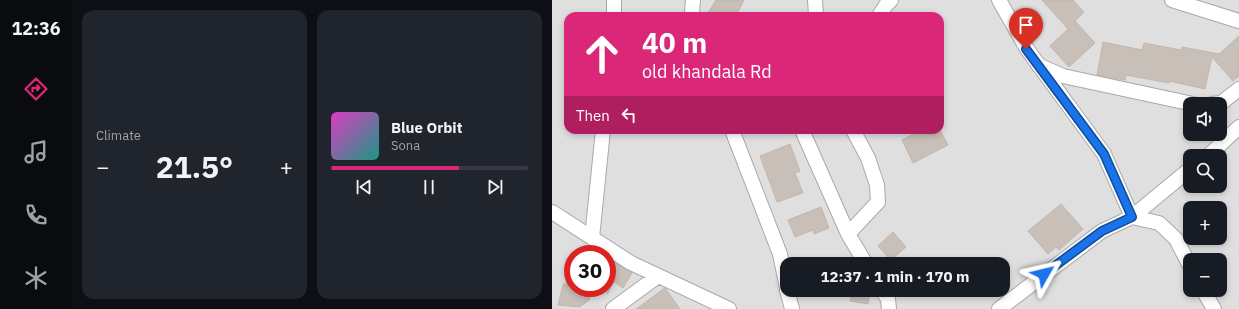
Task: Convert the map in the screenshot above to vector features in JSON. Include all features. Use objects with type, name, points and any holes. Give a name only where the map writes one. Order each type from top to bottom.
[{"type":"street","points":[[614,0],[614,12]]},
{"type":"street","points":[[816,0],[816,12]]},
{"type":"street","points":[[882,12],[891,0]]},
{"type":"street","points":[[999,0],[1026,49],[1104,154],[1132,217]]},
{"type":"street","points":[[1172,0],[1239,21]]},
{"type":"street","points":[[1038,65],[1063,76],[1183,102]]},
{"type":"street","points":[[1227,98],[1239,89]]},
{"type":"street","points":[[1217,149],[1239,127]]},
{"type":"street","points":[[592,238],[603,134]]},
{"type":"street","points":[[734,134],[781,257]]},
{"type":"street","points":[[804,134],[848,234],[862,257]]},
{"type":"street","points":[[848,234],[878,202],[878,185],[868,158],[855,134]]},
{"type":"street","points":[[999,309],[1102,231],[1132,217],[1183,175]]},
{"type":"street","points":[[552,212],[631,263],[729,309]]},
{"type":"street","points":[[1132,217],[1159,223],[1176,239],[1183,253]]},
{"type":"street","points":[[613,309],[658,276]]},
{"type":"street","points":[[789,297],[792,309]]},
{"type":"street","points":[[887,297],[889,309]]},
{"type":"street","points":[[1207,297],[1214,309]]},
{"type":"shaded area","points":[[552,0],[1239,0],[1239,309],[552,309]]},
{"type":"building","points":[[716,0],[744,0],[738,12],[708,12]]},
{"type":"building","points":[[1042,0],[1073,0],[1084,12],[1075,21],[1095,43],[1069,67],[1050,46],[1068,29]]},
{"type":"building","points":[[1239,36],[1239,76],[1233,81],[1212,57],[1205,89],[1169,81],[1169,83],[1126,75],[1125,80],[1097,75],[1103,42],[1142,50],[1144,43],[1181,50],[1182,47],[1219,54]]},
{"type":"building","points":[[913,134],[942,134],[948,145],[913,163],[902,140]]},
{"type":"building","points":[[790,144],[800,171],[795,173],[803,193],[777,202],[760,156]]},
{"type":"building","points":[[1061,204],[1083,229],[1059,250],[1056,247],[1048,254],[1028,231]]},
{"type":"building","points":[[821,207],[829,228],[814,234],[813,230],[795,237],[788,220]]},
{"type":"building","points":[[893,232],[906,247],[894,257],[888,257],[878,246]]},
{"type":"building","points":[[616,263],[632,273],[623,288],[616,283]]},
{"type":"building","points":[[563,285],[564,297],[590,297],[589,300],[580,307],[558,305]]},
{"type":"building","points":[[665,288],[680,309],[636,309]]},
{"type":"building","points":[[851,297],[869,297],[868,304],[850,301]]},
{"type":"route","points":[[1026,49],[1104,154],[1132,217],[1102,231],[1044,274]]}]
